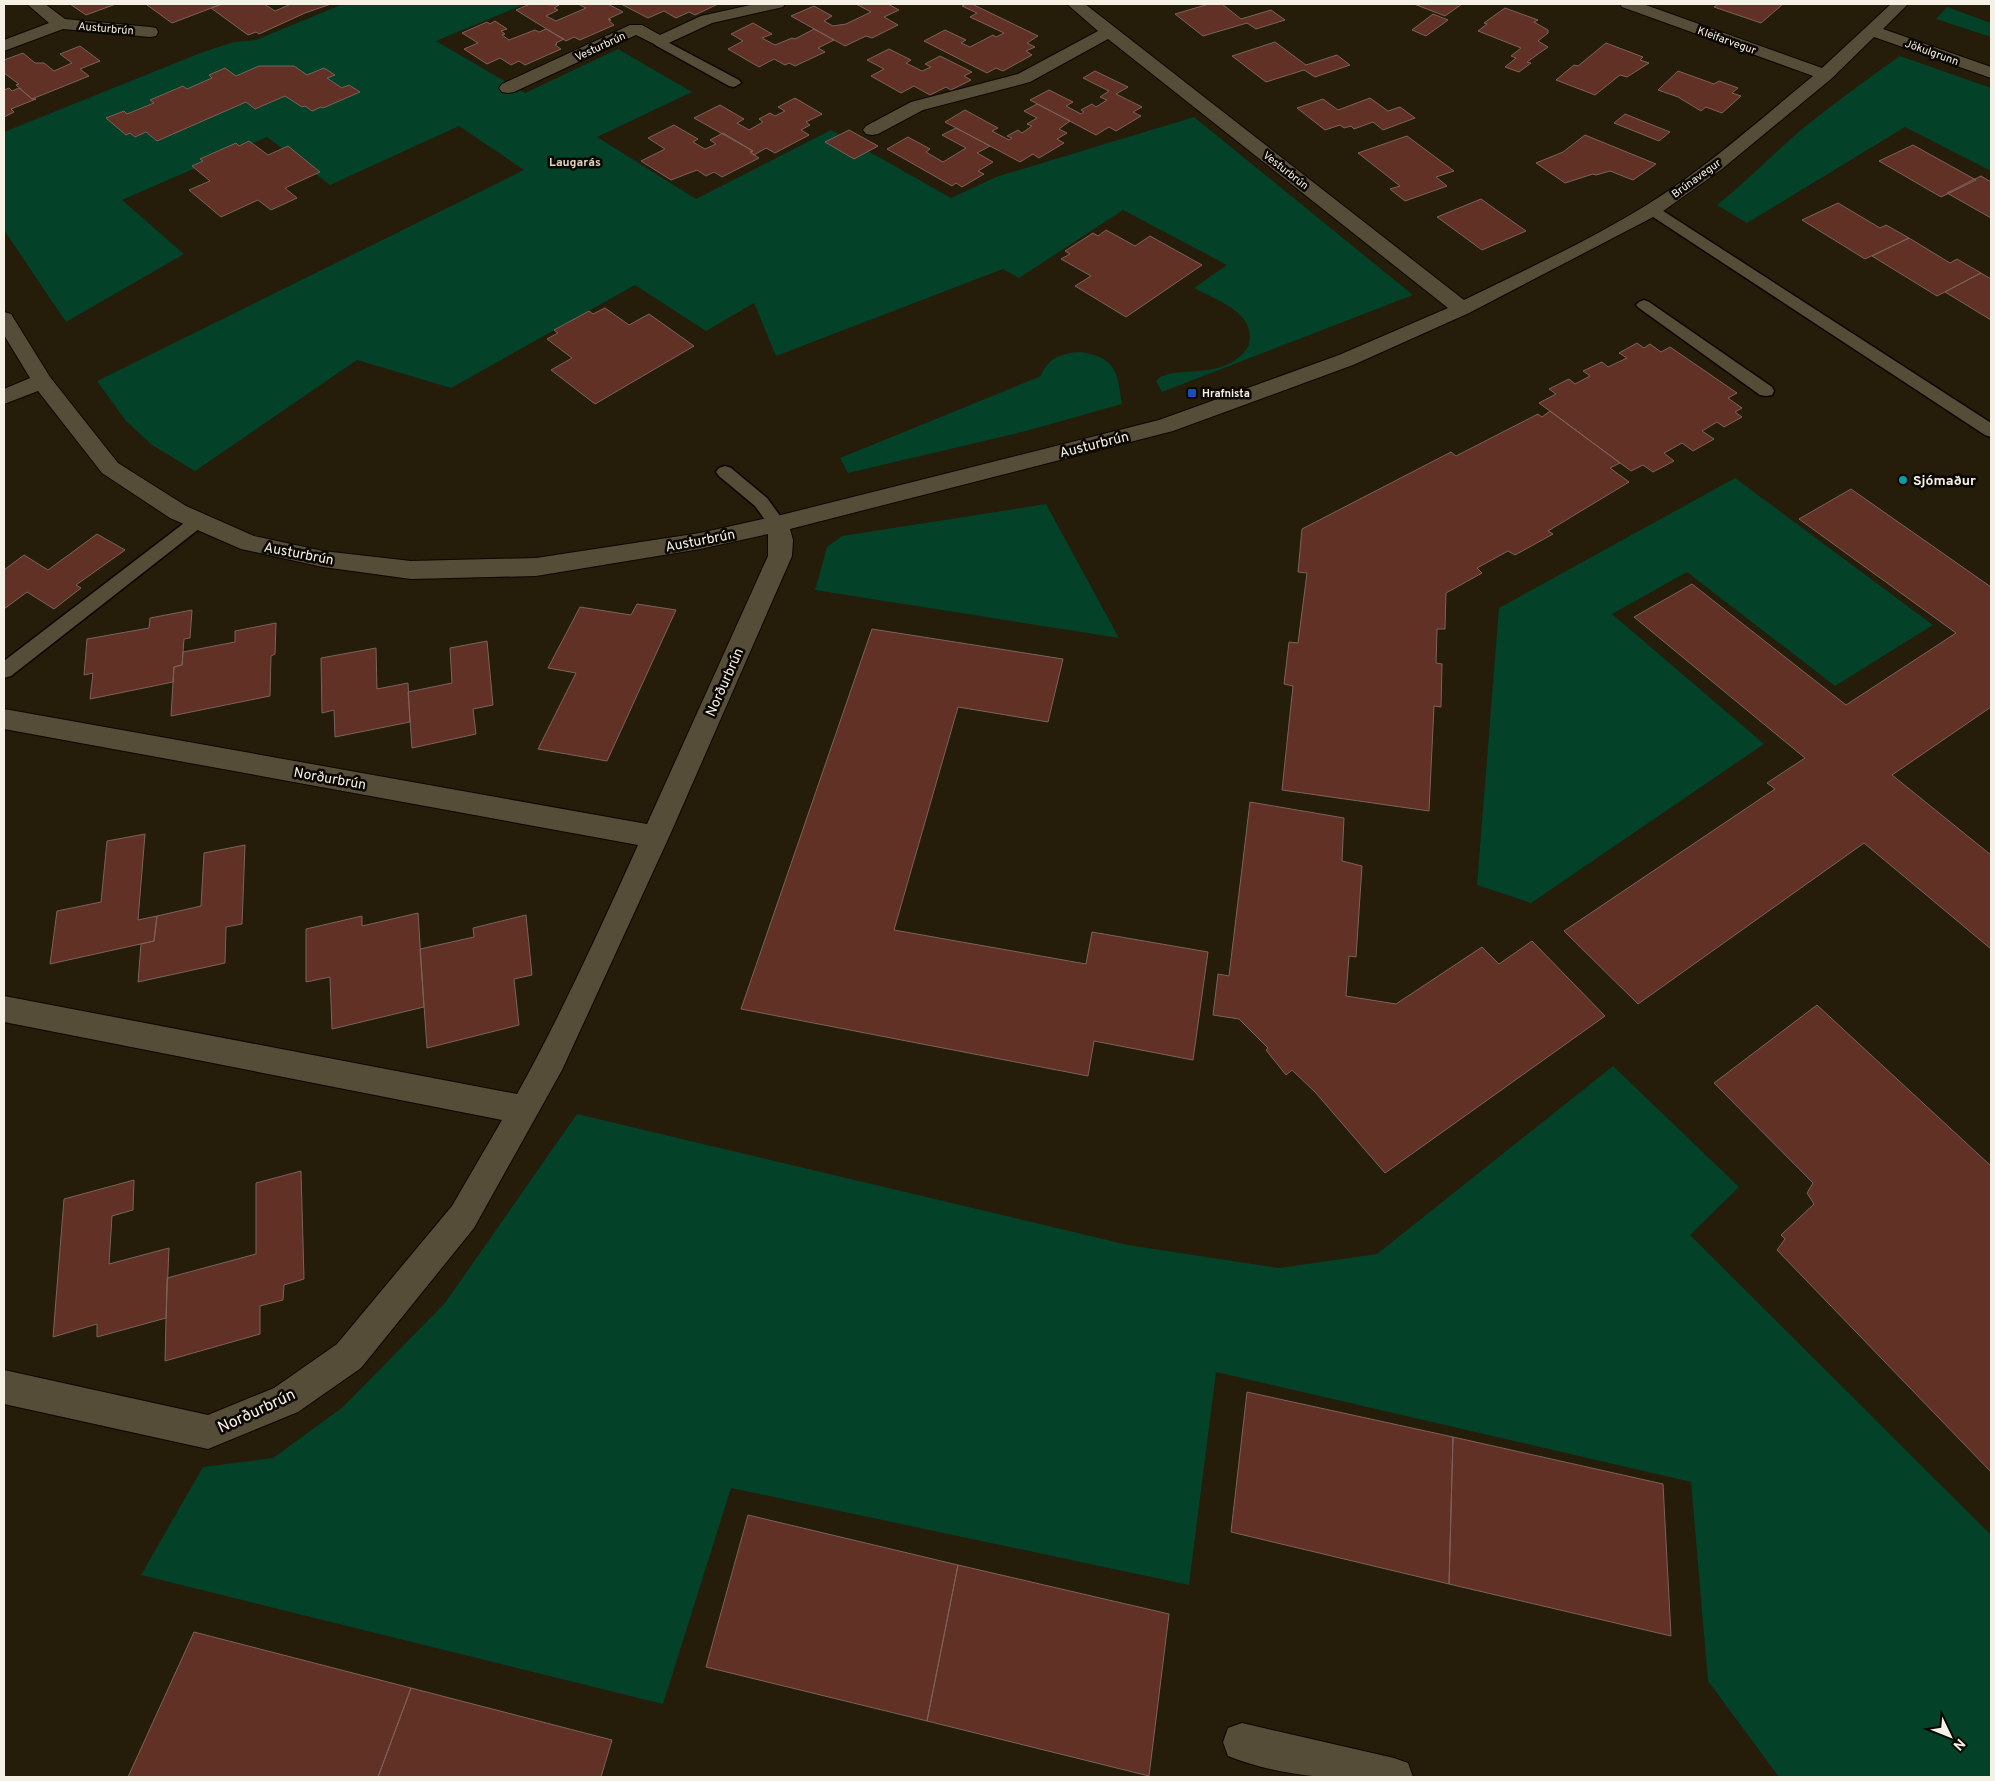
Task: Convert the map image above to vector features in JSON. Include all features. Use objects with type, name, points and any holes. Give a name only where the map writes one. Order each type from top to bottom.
[{"type":"street","name":"Austurbrún","points":[[35,4],[61,24]]},
{"type":"street","points":[[660,42],[707,19],[777,4]]},
{"type":"street","name":"Vesturbrún","points":[[1075,4],[1462,309]]},
{"type":"street","name":"Kleifarvegur","points":[[1628,4],[1825,75]]},
{"type":"street","name":"Brúnavegur","points":[[1462,309],[1652,210],[1716,165],[1825,75],[1900,4]]},
{"type":"street","name":"Austurbrún","points":[[4,46],[61,24],[150,32]]},
{"type":"street","name":"Vesturbrún","points":[[508,88],[636,29],[660,42]]},
{"type":"street","name":"Jökulgrunn","points":[[1872,31],[1991,73]]},
{"type":"street","points":[[872,130],[917,106],[1024,78],[1110,32]]},
{"type":"street","name":"Austurbrún","points":[[4,318],[42,381],[110,468],[178,512],[249,543],[323,558],[411,570],[536,567],[700,541],[777,524],[1165,426],[1346,360],[1462,309]]},
{"type":"street","points":[[4,396],[42,381]]},
{"type":"street","name":"Norðurbrún","points":[[4,1387],[208,1432],[286,1400],[349,1356],[464,1217],[526,1110],[556,1052],[656,837],[780,556],[777,524]]},
{"type":"street","name":"Norðurbrún","points":[[4,719],[656,837]]},
{"type":"street","points":[[4,1010],[526,1110]]},
{"type":"street","points":[[1242,1742],[1394,1777]]},
{"type":"lane","points":[[660,42],[734,83]]},
{"type":"lane","points":[[1652,210],[1991,431]]},
{"type":"lane","points":[[1644,305],[1766,391]]},
{"type":"lane","points":[[725,472],[761,502],[777,524]]},
{"type":"lane","points":[[4,671],[198,521]]},
{"type":"green space","points":[[343,4],[525,4],[436,41],[525,93],[618,49],[692,92],[597,137],[696,199],[831,130],[951,198],[996,177],[1194,117],[1413,295],[1162,392],[1156,381],[1162,376],[1216,368],[1238,358],[1248,347],[1250,332],[1240,315],[1232,308],[1194,288],[1227,265],[1123,210],[1019,278],[1003,269],[776,356],[754,303],[706,331],[635,285],[451,388],[357,360],[195,471],[152,445],[126,421],[97,381],[524,170],[459,126],[330,185],[267,137],[122,200],[184,254],[66,322],[4,230],[4,132],[203,52],[234,42],[256,40]]},
{"type":"green space","points":[[1947,7],[1991,23],[1991,37],[1936,19]]},
{"type":"green space","points":[[1900,56],[1991,88],[1991,171],[1905,127],[1747,223],[1717,205],[1801,130]]},
{"type":"green space","points":[[1081,352],[1102,358],[1113,368],[1119,383],[1122,404],[1026,431],[848,473],[840,458],[1041,376],[1048,364],[1057,357]]},
{"type":"green space","points":[[1735,478],[1933,625],[1835,686],[1687,572],[1612,614],[1764,744],[1531,903],[1477,885],[1499,608]]},
{"type":"green space","points":[[1046,504],[1119,638],[815,590],[827,547],[842,536]]},
{"type":"green space","points":[[1613,1066],[1739,1187],[1690,1235],[1991,1535],[1991,1777],[1779,1777],[1708,1681],[1691,1482],[1216,1372],[1189,1585],[731,1488],[663,1704],[141,1575],[203,1467],[273,1458],[343,1407],[445,1303],[577,1114],[1128,1245],[1279,1268],[1377,1254]]},
{"type":"building","points":[[70,4],[116,4],[86,15]]},
{"type":"building","points":[[222,4],[172,23],[147,5]]},
{"type":"building","points":[[222,4],[264,4],[275,11],[291,4],[331,4],[305,13],[259,34],[256,32],[248,35],[211,8]]},
{"type":"building","points":[[530,4],[559,5],[554,8],[558,10],[546,16],[556,21],[586,8],[578,4],[608,4],[623,12],[608,19],[614,25],[580,40],[574,37],[566,41],[516,10]]},
{"type":"building","points":[[621,4],[718,4],[695,15],[689,12],[676,18],[664,11],[648,18]]},
{"type":"building","points":[[856,4],[888,4],[899,10],[884,17],[898,25],[872,38],[866,36],[845,46],[791,16],[814,6],[832,16],[824,21],[833,26],[846,24],[871,12]]},
{"type":"building","points":[[972,4],[1038,36],[1027,43],[1035,47],[1026,51],[1032,55],[1003,71],[996,68],[987,73],[924,41],[945,30],[966,40],[961,43],[970,47],[993,35],[996,37],[1004,33],[970,17],[977,13],[962,6]]},
{"type":"building","points":[[1209,4],[1222,4],[1241,19],[1271,10],[1285,20],[1256,29],[1247,23],[1203,36],[1175,14]]},
{"type":"building","points":[[1414,4],[1462,4],[1445,16]]},
{"type":"building","points":[[1718,4],[1783,4],[1761,23],[1714,7]]},
{"type":"building","points":[[1505,8],[1538,20],[1534,22],[1548,30],[1548,33],[1538,41],[1548,47],[1527,62],[1531,63],[1519,72],[1505,67],[1516,58],[1511,56],[1521,48],[1478,31],[1487,24],[1484,23]]},
{"type":"building","points":[[1433,14],[1448,20],[1426,36],[1412,30]]},
{"type":"building","points":[[495,21],[507,29],[501,31],[505,34],[502,35],[509,40],[535,30],[539,32],[546,29],[564,39],[555,45],[561,49],[525,65],[519,61],[511,65],[500,58],[487,64],[464,49],[478,43],[462,33],[487,22],[490,24]]},
{"type":"building","points":[[753,23],[772,34],[762,38],[775,45],[792,38],[795,39],[814,29],[834,40],[818,48],[825,52],[795,66],[789,63],[785,65],[774,59],[759,67],[728,49],[743,41],[731,34]]},
{"type":"building","points":[[1275,42],[1306,65],[1337,55],[1350,65],[1315,77],[1304,70],[1266,82],[1232,56]]},
{"type":"building","points":[[1606,43],[1643,57],[1640,60],[1649,63],[1627,77],[1620,75],[1595,95],[1556,80],[1574,65],[1578,66]]},
{"type":"building","points":[[80,46],[100,61],[80,69],[89,76],[32,99],[16,85],[19,84],[4,73],[4,60],[23,53],[35,63],[44,63],[54,71],[72,63],[60,54]]},
{"type":"building","points":[[889,49],[911,60],[906,63],[922,71],[931,67],[925,64],[940,56],[972,72],[964,76],[971,80],[951,90],[946,87],[930,95],[914,86],[901,93],[871,76],[884,69],[867,60]]},
{"type":"building","points":[[259,66],[294,66],[307,75],[324,68],[335,75],[327,78],[342,88],[349,85],[360,92],[312,111],[285,96],[255,109],[246,102],[157,141],[146,132],[135,137],[130,133],[126,135],[106,118],[124,111],[127,114],[154,103],[150,100],[183,86],[187,89],[212,78],[209,75],[225,68],[236,76]]},
{"type":"building","points":[[1095,71],[1128,87],[1116,94],[1142,107],[1133,112],[1141,116],[1116,131],[1109,127],[1096,135],[1030,100],[1049,90],[1073,102],[1066,106],[1081,114],[1084,112],[1081,110],[1092,104],[1096,107],[1107,100],[1100,97],[1109,91],[1083,78]]},
{"type":"building","points":[[1678,71],[1714,84],[1719,81],[1738,88],[1732,93],[1741,96],[1722,113],[1706,107],[1701,111],[1678,97],[1658,90]]},
{"type":"building","points":[[9,88],[12,91],[19,88],[32,99],[36,99],[11,109],[14,112],[4,117],[4,90]]},
{"type":"building","points":[[795,98],[822,114],[806,122],[810,125],[801,130],[809,135],[775,153],[766,148],[754,155],[750,152],[753,151],[694,118],[720,105],[744,119],[737,123],[749,130],[763,122],[759,119],[770,113],[775,116],[785,111],[778,107]]},
{"type":"building","points":[[1370,98],[1388,111],[1400,107],[1415,118],[1383,130],[1373,122],[1354,129],[1351,126],[1344,128],[1340,125],[1325,130],[1297,108],[1323,99],[1338,110]]},
{"type":"building","points":[[1037,104],[1070,121],[1059,129],[1067,133],[1057,139],[1064,143],[1039,158],[1033,154],[1020,162],[945,122],[965,110],[998,128],[992,131],[1009,140],[1012,138],[1007,136],[1018,130],[1022,133],[1032,126],[1027,124],[1037,118],[1024,111]]},
{"type":"building","points":[[1625,114],[1670,132],[1659,141],[1614,123]]},
{"type":"building","points":[[674,125],[698,139],[693,142],[705,149],[716,144],[710,140],[723,133],[753,151],[750,152],[759,158],[722,177],[714,172],[706,176],[697,170],[671,180],[641,161],[665,149],[648,138]]},
{"type":"building","points":[[956,128],[990,146],[977,153],[993,162],[978,171],[984,174],[962,187],[956,183],[952,186],[887,149],[908,137],[930,149],[926,152],[943,162],[966,148],[942,135]]},
{"type":"building","points":[[849,130],[878,146],[854,159],[825,142]]},
{"type":"building","points":[[1585,135],[1656,164],[1633,180],[1610,171],[1565,183],[1536,163],[1563,152]]},
{"type":"building","points":[[1407,136],[1454,171],[1436,177],[1447,186],[1405,201],[1390,189],[1400,186],[1358,153]]},
{"type":"building","points":[[249,141],[268,155],[288,146],[320,172],[285,188],[297,198],[271,210],[258,200],[221,217],[189,190],[210,181],[192,166],[203,161],[200,159],[236,143],[239,146]]},
{"type":"building","points":[[1913,145],[1976,180],[1941,197],[1879,161]]},
{"type":"building","points":[[1981,176],[1991,182],[1991,218],[1947,193]]},
{"type":"building","points":[[1481,199],[1526,231],[1482,250],[1437,217]]},
{"type":"building","points":[[1838,203],[1880,228],[1886,225],[1909,238],[1865,259],[1802,220]]},
{"type":"building","points":[[1106,230],[1135,246],[1150,236],[1202,265],[1126,317],[1075,286],[1091,276],[1061,259],[1070,254],[1065,251],[1093,233],[1098,236]]},
{"type":"building","points":[[1909,238],[1950,263],[1957,259],[1981,273],[1937,296],[1872,256]]},
{"type":"building","points":[[1981,273],[1991,279],[1991,320],[1945,292]]},
{"type":"building","points":[[605,308],[629,325],[649,314],[694,346],[595,404],[551,370],[572,358],[547,339],[558,333],[554,330],[589,311],[593,314]]},
{"type":"building","points":[[1637,343],[1644,348],[1650,344],[1661,352],[1670,347],[1737,393],[1728,398],[1742,408],[1735,412],[1742,417],[1724,427],[1717,422],[1702,431],[1714,439],[1693,451],[1682,443],[1664,453],[1674,461],[1653,472],[1643,465],[1631,471],[1539,403],[1556,394],[1549,389],[1569,379],[1575,384],[1590,376],[1583,371],[1602,362],[1608,367],[1627,358],[1619,353]]},
{"type":"building","points":[[1550,411],[1620,463],[1610,468],[1629,482],[1548,531],[1553,534],[1515,555],[1508,551],[1477,568],[1482,573],[1446,593],[1445,629],[1437,629],[1436,663],[1442,664],[1441,707],[1434,706],[1429,811],[1282,790],[1293,686],[1284,684],[1289,642],[1298,643],[1307,573],[1298,572],[1302,529],[1451,452],[1456,456],[1538,414],[1542,417]]},
{"type":"building","points":[[1851,489],[1991,587],[1991,707],[1892,775],[1991,855],[1991,949],[1864,843],[1638,1004],[1564,931],[1775,789],[1767,783],[1805,758],[1634,617],[1692,584],[1846,705],[1956,633],[1799,519]]},
{"type":"building","points":[[97,534],[125,550],[76,585],[81,588],[54,609],[27,592],[4,609],[4,570],[24,555],[48,570]]},
{"type":"building","points":[[637,604],[676,610],[607,761],[538,749],[576,673],[548,668],[580,607],[631,615]]},
{"type":"building","points":[[192,610],[190,638],[184,639],[182,665],[174,667],[173,682],[90,699],[93,673],[84,675],[87,639],[149,628],[150,618]]},
{"type":"building","points":[[276,623],[275,654],[271,656],[270,696],[171,716],[174,667],[182,665],[183,652],[235,642],[235,631]]},
{"type":"building","points":[[872,629],[1063,659],[1048,722],[958,707],[894,930],[1086,964],[1092,932],[1208,952],[1193,1060],[1094,1041],[1088,1076],[741,1009]]},
{"type":"building","points":[[487,641],[493,705],[473,709],[476,734],[412,748],[408,692],[452,683],[450,648]]},
{"type":"building","points":[[376,648],[377,689],[408,683],[410,722],[335,737],[334,710],[322,713],[321,658]]},
{"type":"building","points":[[1250,802],[1344,818],[1342,861],[1362,866],[1356,957],[1349,956],[1346,996],[1396,1004],[1482,947],[1499,964],[1532,941],[1605,1016],[1385,1173],[1315,1092],[1292,1070],[1286,1075],[1266,1050],[1268,1048],[1239,1019],[1213,1015],[1218,974],[1229,976]]},
{"type":"building","points":[[145,834],[138,920],[157,916],[154,941],[50,964],[57,911],[101,902],[107,841]]},
{"type":"building","points":[[245,845],[242,924],[226,927],[225,963],[138,982],[141,944],[154,941],[157,916],[201,906],[204,853]]},
{"type":"building","points":[[418,913],[424,1007],[332,1029],[330,977],[306,982],[306,929],[362,916],[362,926]]},
{"type":"building","points":[[526,915],[532,975],[514,979],[519,1025],[427,1048],[420,949],[474,937],[473,928]]},
{"type":"building","points":[[1817,1005],[1991,1166],[1991,1472],[1777,1250],[1785,1239],[1781,1235],[1814,1204],[1807,1193],[1813,1183],[1714,1083]]},
{"type":"building","points":[[301,1171],[304,1279],[284,1285],[283,1300],[260,1306],[260,1334],[165,1361],[167,1278],[256,1254],[256,1183]]},
{"type":"building","points":[[134,1180],[133,1210],[112,1216],[109,1264],[169,1248],[166,1318],[97,1337],[97,1324],[53,1337],[64,1199]]},
{"type":"building","points":[[1247,1392],[1453,1437],[1449,1584],[1231,1532]]},
{"type":"building","points":[[1453,1437],[1663,1484],[1671,1636],[1449,1584]]},
{"type":"building","points":[[748,1515],[958,1565],[927,1721],[706,1667]]},
{"type":"building","points":[[958,1565],[1169,1614],[1149,1776],[927,1721]]},
{"type":"building","points":[[194,1632],[411,1688],[378,1777],[128,1777]]},
{"type":"building","points":[[411,1688],[612,1740],[601,1777],[378,1777]]},
{"type":"place","name":"Hrafnista","points":[[1192,393]]},
{"type":"place","name":"Sjómaður","points":[[1903,480]]},
{"type":"district","name":"Laugarás","points":[[575,162]]}]
